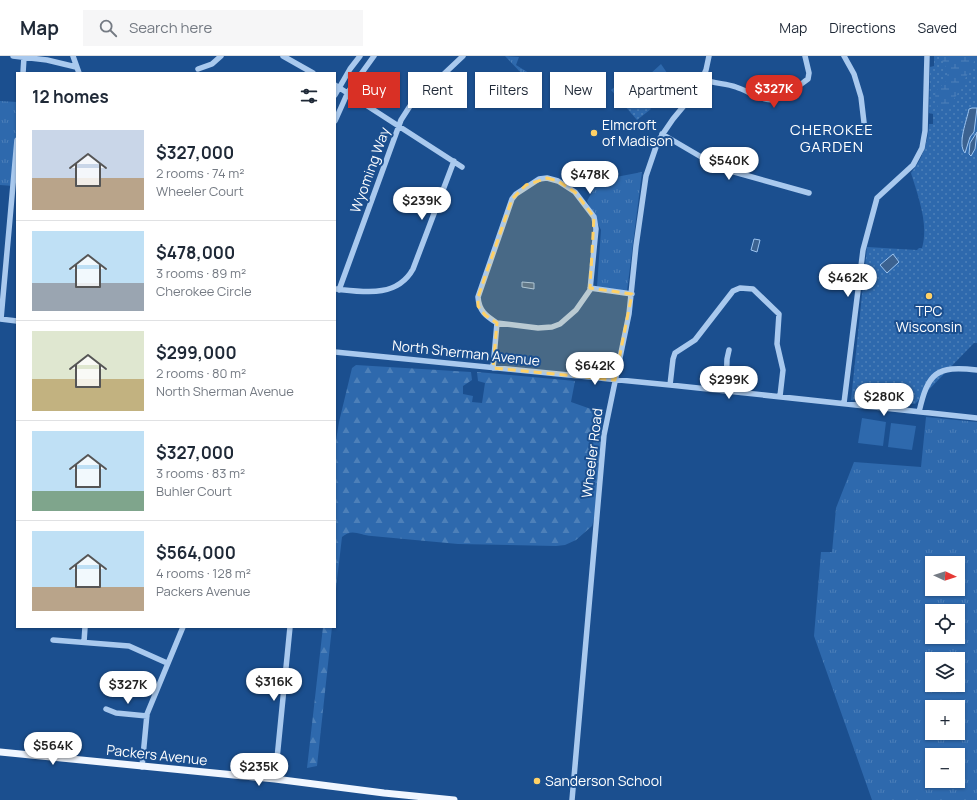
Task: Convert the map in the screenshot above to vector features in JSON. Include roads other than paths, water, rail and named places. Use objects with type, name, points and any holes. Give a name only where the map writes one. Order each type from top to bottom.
[{"type":"main road","name":"Packers Avenue","points":[[0,752],[275,779],[397,797],[454,800]]},
{"type":"street","points":[[12,56],[53,61],[76,67]]},
{"type":"street","points":[[73,56],[78,72]]},
{"type":"street","points":[[198,69],[212,64],[221,56]]},
{"type":"street","points":[[283,56],[311,72]]},
{"type":"street","points":[[336,119],[348,92],[337,86],[360,56]]},
{"type":"street","points":[[362,72],[374,56]]},
{"type":"street","name":"Wyoming Way","points":[[337,289],[399,125],[410,106],[463,56]]},
{"type":"street","name":"Wheeler Road","points":[[705,72],[709,56]]},
{"type":"street","points":[[712,83],[733,86],[761,98],[773,100],[782,97],[808,79],[809,73],[805,56]]},
{"type":"street","points":[[844,56],[854,74],[861,97],[865,131]]},
{"type":"street","points":[[844,403],[863,250],[877,198],[913,165],[922,148],[925,131],[927,56]]},
{"type":"street","points":[[23,72],[24,57]]},
{"type":"street","points":[[373,108],[462,167]]},
{"type":"street","name":"Wheeler Road","points":[[572,800],[606,420],[632,294],[646,176],[662,134],[683,108]]},
{"type":"street","points":[[662,134],[720,168],[808,193]]},
{"type":"street","points":[[16,151],[0,319],[16,321]]},
{"type":"street","points":[[337,289],[374,292],[386,291],[404,282],[413,269],[454,161]]},
{"type":"street","points":[[547,178],[569,186],[584,202],[594,217],[596,229],[590,288],[576,310],[560,324],[552,327],[538,328],[497,323],[485,315],[478,306],[480,289],[512,199],[526,185],[539,179],[547,178]]},
{"type":"street","points":[[590,288],[632,294]]},
{"type":"street","points":[[670,385],[674,356],[695,340],[710,323],[729,295],[740,288],[753,289],[777,311],[779,316],[777,344],[783,370],[780,396]]},
{"type":"street","points":[[493,368],[497,323]]},
{"type":"street","points":[[726,391],[727,359],[729,350]]},
{"type":"street","name":"North Sherman Avenue","points":[[336,352],[780,396],[977,418]]},
{"type":"street","points":[[919,412],[929,380],[937,373],[952,368],[977,370]]},
{"type":"street","points":[[84,642],[85,628]]},
{"type":"street","points":[[142,767],[146,716],[183,628]]},
{"type":"street","points":[[275,779],[290,628]]},
{"type":"street","points":[[53,640],[129,646],[167,663]]},
{"type":"street","points":[[106,709],[116,712],[146,716]]},
{"type":"place","name":"Elmcroft of Madison","points":[[594,133]]},
{"type":"place","name":"TPC Wisconsin","points":[[929,296]]},
{"type":"place","name":"Sanderson School","points":[[537,781]]},
{"type":"district","name":"CHEROKEE GARDEN","points":[[832,138]]}]
